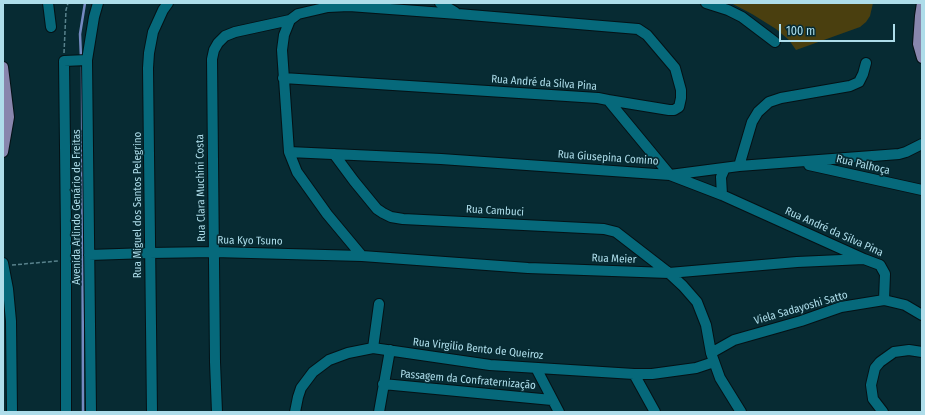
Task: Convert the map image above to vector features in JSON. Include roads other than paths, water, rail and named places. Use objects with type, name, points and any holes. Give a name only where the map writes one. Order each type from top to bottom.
[{"type":"main road","points":[[922,3],[918,44],[922,58]]},
{"type":"main road","points":[[3,67],[9,117],[3,152]]},
{"type":"street","points":[[48,3],[50,27]]},
{"type":"street","name":"Avenida Arlindo Genário de Freitas","points":[[91,412],[89,113],[86,60],[98,3]]},
{"type":"street","name":"Rua Miguel dos Santos Pelegrino","points":[[152,412],[149,253],[149,53],[153,32],[163,10],[168,3]]},
{"type":"street","points":[[440,3],[458,14]]},
{"type":"street","points":[[706,3],[728,10],[742,17],[774,42]]},
{"type":"street","name":"Rua Clara Muchini Costa","points":[[217,412],[215,362],[212,59],[214,50],[225,36],[235,32],[290,20],[298,14],[328,7],[349,6],[638,29],[647,35],[675,68],[681,90],[679,106],[674,110],[669,110],[608,100]]},
{"type":"street","points":[[290,20],[284,35],[282,50],[289,152],[297,172],[327,214],[362,256]]},
{"type":"street","name":"Avenida Arlindo Genário de Freitas","points":[[66,412],[67,61],[86,60]]},
{"type":"street","points":[[739,166],[752,122],[758,112],[769,102],[782,98],[850,86],[859,82],[866,63]]},
{"type":"street","name":"Rua André da Silva Pina","points":[[283,78],[582,97],[608,100],[670,175],[722,195],[864,260],[876,263],[883,269],[885,274],[884,300]]},
{"type":"street","name":"Rua Giusepina Comino","points":[[289,152],[441,158],[670,175],[739,166],[899,154],[922,144]]},
{"type":"street","name":"Rua Cambuci","points":[[334,154],[377,209],[391,217],[403,219],[604,229],[616,232],[669,273],[697,302],[706,325],[713,357],[720,378],[741,412]]},
{"type":"street","points":[[855,158],[856,175]]},
{"type":"street","name":"Rua Palhoça","points":[[799,162],[922,190]]},
{"type":"street","points":[[722,195],[721,177],[725,168]]},
{"type":"street","name":"Rua Kyo Tsuno","points":[[89,255],[214,252],[362,256]]},
{"type":"street","name":"Rua Meier","points":[[362,256],[528,268],[669,273],[797,262],[864,260]]},
{"type":"street","points":[[3,265],[11,321],[12,412]]},
{"type":"street","name":"Viela Sadayoshi Satto","points":[[713,357],[734,340],[801,321],[841,307],[884,300],[905,305],[922,315]]},
{"type":"street","points":[[373,348],[379,304]]},
{"type":"street","name":"Rua Virgilio Bento de Queiroz","points":[[295,412],[301,388],[313,372],[329,360],[348,353],[373,348],[490,365],[634,374],[652,374],[696,368],[713,357]]},
{"type":"street","points":[[379,412],[390,350]]},
{"type":"street","points":[[883,412],[873,399],[871,385],[875,368],[880,362],[894,352],[909,350],[922,352]]},
{"type":"street","points":[[536,368],[559,412]]},
{"type":"street","points":[[634,374],[655,412]]},
{"type":"street","name":"Passagem da Confraternização","points":[[383,384],[552,400]]},
{"type":"waterway","points":[[81,58],[80,34],[85,3]]},
{"type":"waterway","points":[[82,63],[83,412]]}]
